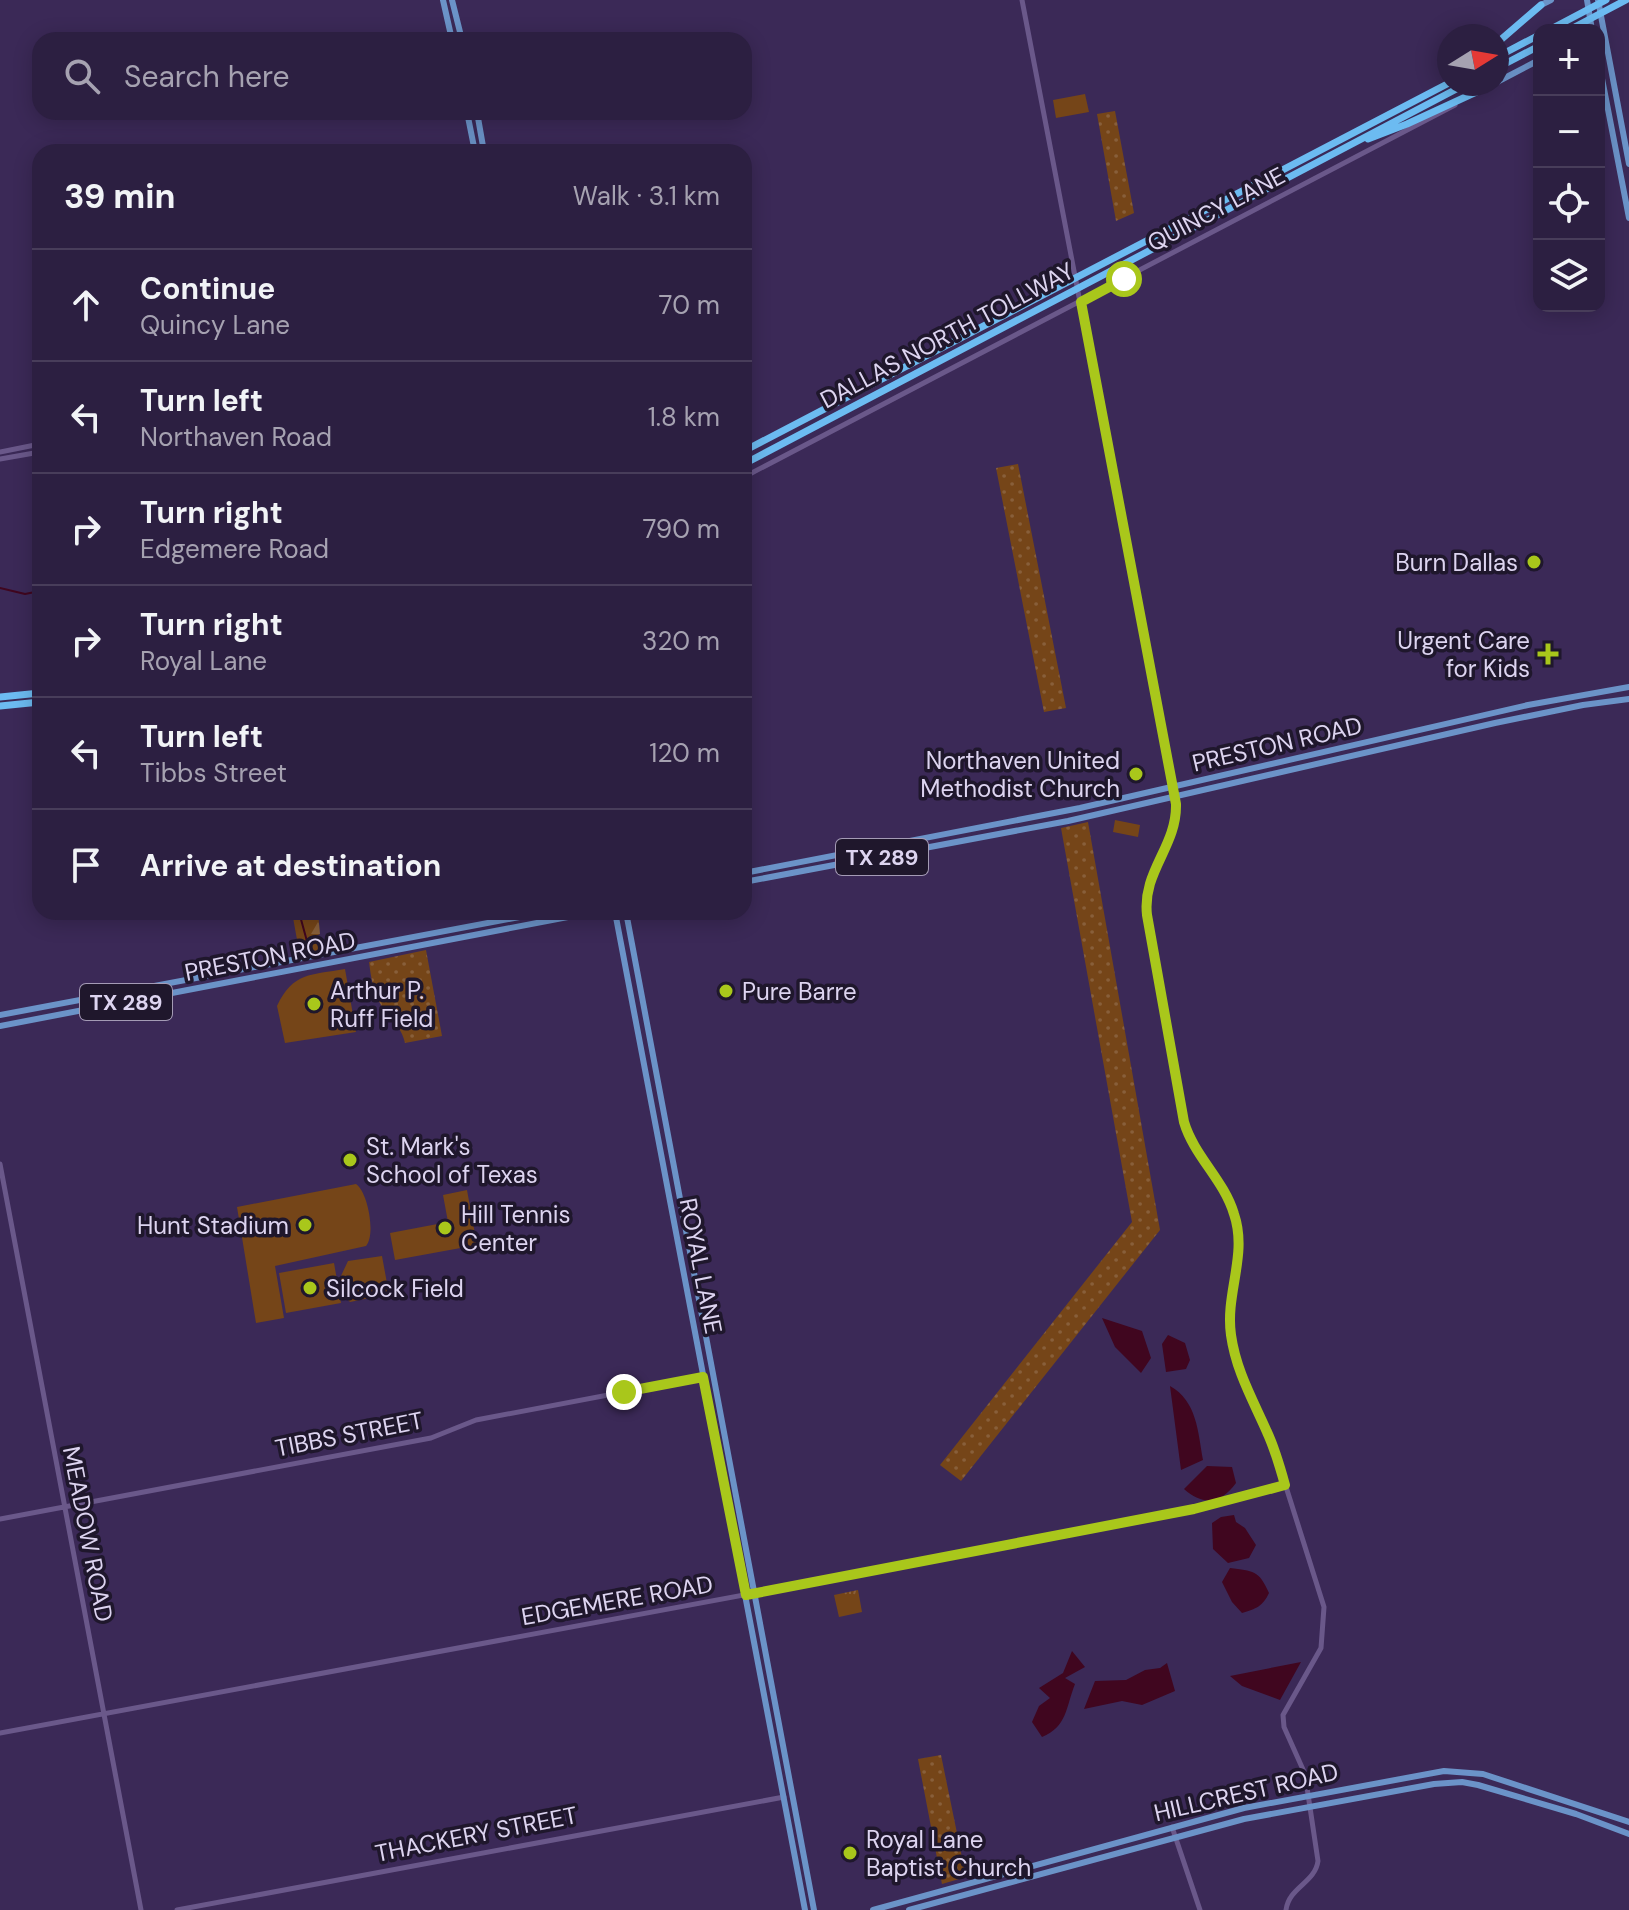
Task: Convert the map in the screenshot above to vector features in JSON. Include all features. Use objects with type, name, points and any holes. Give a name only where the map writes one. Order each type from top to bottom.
[{"type":"highway","points":[[1560,24],[1577,15],[1626,0]]},
{"type":"highway","points":[[1579,24],[1609,4]]},
{"type":"highway","points":[[1509,33],[1541,5]]},
{"type":"highway","points":[[1509,51],[1533,38]]},
{"type":"highway","points":[[1509,62],[1533,49]]},
{"type":"highway","name":"DALLAS NORTH TOLLWAY","points":[[752,447],[1437,89]]},
{"type":"highway","name":"DALLAS NORTH TOLLWAY","points":[[752,460],[1443,96]]},
{"type":"highway","points":[[1358,141],[1378,137],[1468,96]]},
{"type":"highway","points":[[0,697],[32,694]]},
{"type":"highway","points":[[0,706],[32,703]]},
{"type":"main road","points":[[1541,5],[1551,0]]},
{"type":"main road","points":[[1587,0],[1592,24]]},
{"type":"main road","points":[[1598,0],[1602,24]]},
{"type":"main road","points":[[450,32],[443,2],[453,1],[460,32]]},
{"type":"main road","points":[[1605,40],[1629,164]]},
{"type":"main road","name":"QUINCY LANE","points":[[1509,76],[1533,63]]},
{"type":"main road","points":[[1605,94],[1629,218]]},
{"type":"main road","points":[[469,120],[473,144]]},
{"type":"main road","points":[[478,120],[483,144]]},
{"type":"main road","points":[[1616,150],[1626,148]]},
{"type":"main road","name":"PRESTON ROAD","points":[[752,871],[1080,808],[1533,704],[1629,687]]},
{"type":"main road","points":[[1580,695],[1583,705]]},
{"type":"main road","name":"PRESTON ROAD","points":[[753,881],[1082,818],[1536,714],[1629,699]]},
{"type":"main road","points":[[1533,704],[1536,714]]},
{"type":"main road","points":[[1080,808],[1082,818]]},
{"type":"main road","name":"PRESTON ROAD","points":[[0,1015],[507,920]]},
{"type":"main road","points":[[525,925],[527,920]]},
{"type":"main road","points":[[530,920],[533,924]]},
{"type":"main road","name":"PRESTON ROAD","points":[[0,1026],[553,920]]},
{"type":"main road","name":"ROYAL LANE","points":[[617,920],[805,1910]]},
{"type":"main road","name":"ROYAL LANE","points":[[627,920],[814,1910]]},
{"type":"main road","points":[[675,1224],[684,1222]]},
{"type":"main road","points":[[724,1487],[734,1485]]},
{"type":"main road","points":[[765,1700],[774,1699]]},
{"type":"main road","name":"HILLCREST ROAD","points":[[873,1910],[1172,1827],[1309,1794],[1433,1772],[1464,1771],[1496,1778],[1629,1822]]},
{"type":"main road","name":"HILLCREST ROAD","points":[[909,1910],[1244,1819],[1434,1784],[1462,1782],[1576,1814],[1629,1834]]},
{"type":"street","points":[[1022,0],[1175,797],[1174,830],[1146,892],[1147,915],[1184,1122],[1192,1142],[1231,1206],[1238,1230],[1239,1265],[1229,1308],[1233,1347],[1245,1387],[1270,1438],[1324,1607],[1325,1619],[1318,1654],[1282,1719],[1302,1767],[1309,1794],[1317,1867],[1290,1896],[1286,1910]]},
{"type":"street","name":"QUINCY LANE","points":[[752,473],[1471,96]]},
{"type":"street","points":[[0,452],[32,446]]},
{"type":"street","points":[[0,459],[32,453]]},
{"type":"street","name":"MEADOW ROAD","points":[[0,1164],[141,1910]]},
{"type":"street","name":"TIBBS STREET","points":[[0,1519],[431,1438],[476,1420],[703,1377]]},
{"type":"street","name":"EDGEMERE ROAD","points":[[0,1733],[1194,1509],[1285,1485]]},
{"type":"street","name":"THACKERY STREET","points":[[177,1910],[784,1797]]},
{"type":"street","points":[[1172,1827],[1200,1910]]},
{"type":"green space","points":[[1085,94],[1089,112],[1056,118],[1053,100]]},
{"type":"green space","points":[[1115,111],[1134,213],[1116,221],[1097,114]]},
{"type":"green space","points":[[1018,464],[1066,708],[1044,712],[996,468]]},
{"type":"green space","points":[[1115,820],[1140,825],[1138,837],[1113,832]]},
{"type":"green space","points":[[1088,822],[1160,1230],[961,1481],[940,1465],[1132,1222],[1061,828]]},
{"type":"green space","points":[[293,920],[319,920],[320,934],[316,936],[319,951],[300,956]]},
{"type":"green space","points":[[426,950],[442,1036],[405,1043],[398,1027],[378,1000],[369,962]]},
{"type":"green space","name":"Arthur P. Ruff Field","points":[[345,969],[356,1032],[285,1043],[277,1006],[283,995],[304,977]]},
{"type":"green space","points":[[356,1184],[364,1196],[369,1214],[370,1233],[366,1246],[275,1266],[284,1318],[256,1323],[237,1207]]},
{"type":"green space","name":"Hill Tennis Center","points":[[467,1190],[477,1245],[395,1260],[390,1233],[448,1222],[443,1195]]},
{"type":"green space","points":[[382,1256],[389,1294],[350,1302],[342,1294],[340,1278],[348,1261]]},
{"type":"green space","name":"Silcock Field","points":[[334,1263],[341,1303],[286,1313],[279,1273]]},
{"type":"green space","points":[[858,1590],[862,1612],[839,1617],[834,1595]]},
{"type":"green space","points":[[941,1755],[966,1877],[942,1884],[918,1759]]},
{"type":"shaded area","points":[[1102,1318],[1142,1331],[1151,1358],[1141,1373],[1115,1347]]},
{"type":"shaded area","points":[[1168,1335],[1185,1343],[1190,1360],[1186,1369],[1166,1372],[1162,1344]]},
{"type":"shaded area","points":[[1170,1386],[1179,1392],[1191,1409],[1203,1460],[1181,1470]]},
{"type":"shaded area","points":[[1207,1466],[1232,1467],[1236,1483],[1218,1499],[1198,1498],[1184,1489]]},
{"type":"shaded area","points":[[1234,1515],[1236,1522],[1245,1528],[1256,1545],[1249,1558],[1228,1563],[1213,1549],[1212,1523],[1221,1517]]},
{"type":"shaded area","points":[[1230,1568],[1250,1571],[1262,1580],[1269,1593],[1262,1604],[1242,1613],[1232,1602],[1222,1582]]},
{"type":"shaded area","points":[[1072,1651],[1085,1667],[1065,1678],[1075,1684],[1064,1715],[1056,1728],[1042,1737],[1032,1722],[1039,1706],[1050,1698],[1039,1688],[1063,1673]]},
{"type":"shaded area","points":[[1301,1662],[1280,1700],[1242,1686],[1230,1676]]},
{"type":"shaded area","points":[[1167,1663],[1175,1691],[1142,1705],[1122,1701],[1084,1709],[1095,1681],[1126,1680]]},
{"type":"waterway","points":[[0,588],[32,593]]},
{"type":"waterway","points":[[301,920],[308,945]]},
{"type":"place","name":"Burn Dallas","points":[[1534,562]]},
{"type":"place","name":"Urgent Care for Kids","points":[[1548,654]]},
{"type":"place","name":"Northaven United Methodist Church","points":[[1136,774]]},
{"type":"place","name":"Pure Barre","points":[[726,991]]},
{"type":"place","name":"Arthur P. Ruff Field","points":[[314,1004]]},
{"type":"place","name":"St. Mark's School of Texas","points":[[350,1160]]},
{"type":"place","name":"Hunt Stadium","points":[[305,1225]]},
{"type":"place","name":"Hill Tennis Center","points":[[445,1228]]},
{"type":"place","name":"Silcock Field","points":[[310,1288]]},
{"type":"place","name":"Royal Lane Baptist Church","points":[[850,1853]]},
{"type":"route","points":[[624,1392],[703,1377],[746,1595],[1194,1509],[1285,1485],[1270,1438],[1245,1387],[1233,1347],[1229,1308],[1239,1265],[1238,1230],[1227,1196],[1187,1133],[1147,915],[1149,881],[1174,830],[1176,804],[1081,302],[1124,279]]}]
